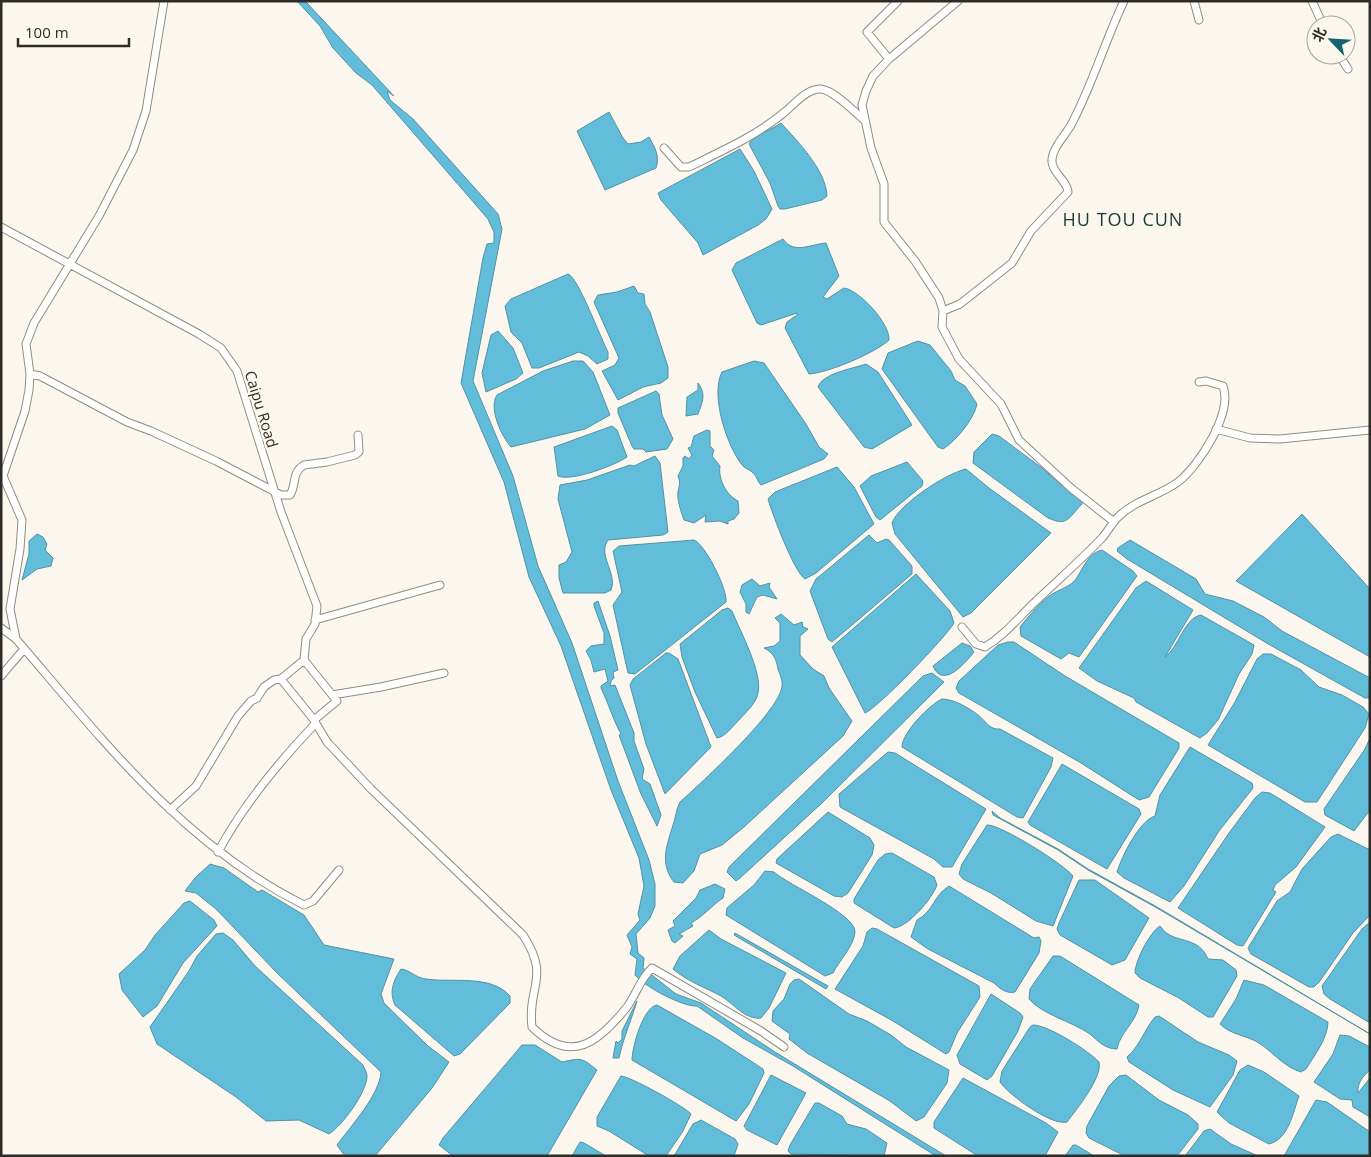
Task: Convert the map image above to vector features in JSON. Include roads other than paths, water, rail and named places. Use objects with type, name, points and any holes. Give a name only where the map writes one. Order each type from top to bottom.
[{"type":"street","points":[[16,639],[10,608],[20,549],[22,520],[3,476],[25,411],[30,374],[26,344],[34,323],[99,216],[141,129],[152,81],[164,1]]},
{"type":"street","points":[[889,59],[867,32],[898,1]]},
{"type":"street","points":[[958,1],[889,59],[873,76],[866,91],[862,105],[864,120],[871,148],[884,184],[884,222],[915,261],[939,298],[944,311],[942,323],[950,345],[967,369],[1001,404],[1019,440],[1072,488],[1114,522]]},
{"type":"street","points":[[944,311],[960,304],[1012,263],[1031,231],[1068,192],[1068,187],[1052,163],[1053,153],[1072,124],[1124,1]]},
{"type":"street","points":[[1194,1],[1199,20]]},
{"type":"street","points":[[1312,1],[1318,15]]},
{"type":"street","points":[[1345,65],[1348,70]]},
{"type":"street","points":[[664,148],[681,167],[690,167],[754,134],[804,96],[823,89],[831,93],[864,120]]},
{"type":"street","name":"Caipu Road","points":[[1,227],[199,334],[220,348],[237,371],[274,490],[317,606],[315,620],[306,639],[304,660]]},
{"type":"street","points":[[30,374],[54,383],[126,422],[151,431],[281,495],[290,496],[293,491],[294,475],[304,465],[355,455],[359,452],[358,435]]},
{"type":"street","points":[[962,627],[976,644],[985,647],[992,643],[1010,628],[1101,539],[1114,522],[1145,498],[1179,481],[1207,446],[1216,430],[1225,394],[1223,386],[1214,382],[1199,382]]},
{"type":"street","points":[[1216,430],[1250,438],[1280,439],[1370,430]]},
{"type":"street","points":[[315,620],[440,586]]},
{"type":"street","points":[[1,628],[16,639],[136,779],[218,852],[304,905],[313,901],[339,870]]},
{"type":"street","points":[[1,676],[24,649]]},
{"type":"street","points":[[170,810],[196,786],[238,716],[251,701],[256,698],[264,687],[274,680],[281,679],[304,660],[337,701],[314,722],[255,794],[236,820],[218,852]]},
{"type":"street","points":[[332,695],[381,688],[444,673]]},
{"type":"street","points":[[281,679],[327,742],[371,789],[523,935],[533,951],[538,969],[532,1027],[543,1038],[552,1044],[578,1048],[589,1044],[627,1007],[652,968],[784,1047]]},
{"type":"water","points":[[297,1],[306,2],[394,96],[387,91],[390,100],[413,119],[498,214],[502,229],[473,381],[513,476],[538,566],[572,643],[618,781],[649,860],[655,884],[655,906],[650,918],[636,934],[638,953],[644,958],[643,968],[676,994],[701,1003],[775,1052],[946,1156],[936,1156],[793,1066],[743,1038],[697,1006],[683,1003],[664,995],[635,975],[637,959],[630,954],[632,947],[627,935],[640,920],[638,914],[644,886],[639,858],[611,790],[561,646],[529,577],[504,482],[461,383],[483,258],[487,244],[494,243],[494,232],[488,219],[372,85],[356,73],[333,48],[320,26]]},
{"type":"water","points":[[609,112],[628,144],[641,142],[649,137],[655,148],[657,160],[656,168],[605,190],[577,131]]},
{"type":"water","points":[[781,123],[810,157],[822,176],[827,196],[822,200],[785,209],[780,209],[778,206],[770,183],[749,144],[755,138]]},
{"type":"water","points":[[740,149],[754,171],[772,209],[766,219],[758,225],[703,255],[698,243],[661,200],[658,193]]},
{"type":"water","points":[[783,239],[787,244],[797,248],[826,243],[839,276],[823,297],[827,299],[844,288],[858,295],[879,317],[888,333],[889,340],[873,351],[851,361],[828,370],[809,374],[785,328],[787,322],[797,313],[761,325],[757,323],[732,270],[736,263]]},
{"type":"water","points":[[568,274],[583,297],[608,352],[608,359],[597,364],[588,356],[579,352],[539,368],[532,368],[522,343],[511,332],[505,306],[511,299]]},
{"type":"water","points":[[634,286],[638,293],[644,294],[645,304],[650,312],[668,367],[668,378],[661,383],[643,387],[618,400],[602,371],[615,365],[619,358],[594,302],[598,295],[617,292]]},
{"type":"water","points":[[498,331],[513,348],[523,373],[516,379],[486,392],[482,373],[491,335]]},
{"type":"water","points":[[918,341],[930,345],[951,371],[955,380],[965,386],[977,404],[964,429],[943,449],[938,447],[882,369],[888,353]]},
{"type":"water","points":[[573,361],[583,361],[593,372],[610,415],[585,429],[511,447],[500,430],[495,415],[494,407],[497,395],[543,371]]},
{"type":"water","points":[[754,361],[764,363],[806,424],[819,447],[828,454],[824,459],[761,485],[754,474],[743,466],[731,447],[722,421],[718,394],[722,372]]},
{"type":"water","points":[[866,364],[878,372],[912,425],[872,449],[864,447],[818,387],[821,382],[832,375]]},
{"type":"water","points":[[698,383],[703,394],[700,409],[698,414],[686,416],[687,397],[698,390]]},
{"type":"water","points":[[656,391],[659,394],[662,415],[673,439],[667,449],[646,452],[643,449],[634,449],[618,413],[618,408]]},
{"type":"water","points":[[612,426],[617,430],[627,457],[583,475],[573,477],[558,476],[554,447]]},
{"type":"water","points":[[707,430],[710,431],[710,446],[714,450],[712,456],[720,466],[720,476],[724,486],[730,495],[738,501],[739,513],[734,519],[728,521],[728,524],[720,521],[705,522],[706,515],[694,523],[684,520],[680,506],[678,495],[680,483],[678,476],[683,466],[683,458],[685,456],[689,459],[692,455],[688,448],[691,447],[694,436]]},
{"type":"water","points":[[992,434],[999,436],[1042,468],[1082,502],[1067,520],[1060,522],[1048,518],[973,463],[974,452]]},
{"type":"water","points":[[655,456],[660,463],[668,532],[663,535],[608,540],[605,552],[612,578],[611,590],[605,593],[563,593],[559,578],[559,565],[566,562],[572,552],[558,499],[560,485],[587,480],[630,465],[634,466]]},
{"type":"water","points":[[907,462],[923,481],[922,486],[880,520],[876,517],[860,486],[871,476]]},
{"type":"water","points":[[837,467],[854,487],[874,524],[816,573],[805,579],[795,566],[768,499],[775,492]]},
{"type":"water","points":[[966,469],[1051,533],[971,613],[963,617],[895,534],[892,523],[896,515],[924,490],[947,476]]},
{"type":"water","points":[[1302,514],[1370,589],[1370,657],[1236,581]]},
{"type":"water","points":[[37,534],[43,537],[47,544],[45,550],[53,558],[51,566],[37,569],[22,580],[29,554],[29,541]]},
{"type":"water","points":[[869,535],[877,543],[886,539],[889,540],[912,566],[912,574],[832,642],[828,639],[810,591],[816,579]]},
{"type":"water","points":[[694,540],[699,543],[715,568],[726,596],[726,602],[635,674],[628,673],[613,605],[622,592],[613,551],[619,546]]},
{"type":"water","points":[[1130,540],[1196,579],[1205,594],[1233,601],[1264,617],[1282,631],[1370,678],[1369,698],[1365,698],[1270,645],[1127,559],[1117,551],[1118,548]]},
{"type":"water","points":[[1102,550],[1133,571],[1137,576],[1079,657],[1069,653],[1061,659],[1021,636],[1020,627],[1036,608],[1045,599],[1074,581],[1089,558]]},
{"type":"water","points":[[916,574],[950,611],[954,623],[939,642],[911,671],[883,699],[865,713],[832,647]]},
{"type":"water","points":[[752,579],[760,586],[770,583],[769,587],[777,599],[763,595],[757,597],[749,614],[746,612],[746,604],[740,592],[742,585]]},
{"type":"water","points":[[1146,581],[1193,610],[1165,657],[1174,647],[1190,621],[1201,615],[1254,645],[1252,654],[1239,674],[1218,720],[1200,738],[1136,702],[1134,698],[1097,681],[1079,668],[1136,588]]},
{"type":"water","points":[[598,601],[610,636],[618,670],[613,672],[614,678],[610,686],[615,685],[634,733],[634,741],[644,769],[642,779],[650,784],[661,815],[657,826],[641,794],[619,735],[621,734],[601,688],[608,681],[605,669],[594,672],[586,651],[591,646],[604,644],[604,633],[594,606],[594,603]]},
{"type":"water","points":[[728,608],[732,611],[745,640],[759,685],[755,701],[747,712],[726,734],[717,738],[695,692],[682,657],[680,644],[722,610]]},
{"type":"water","points":[[781,614],[794,625],[802,622],[803,627],[808,629],[800,636],[800,655],[813,669],[824,676],[829,688],[852,721],[843,736],[744,827],[722,845],[700,854],[694,871],[683,883],[674,882],[667,868],[666,854],[680,802],[754,730],[777,699],[782,687],[782,680],[775,659],[764,648],[774,646],[780,641],[780,623],[775,618]]},
{"type":"water","points":[[1014,642],[1065,676],[1179,743],[1179,748],[1149,797],[1139,800],[1081,763],[959,693],[956,688],[959,681],[998,645]]},
{"type":"water","points":[[962,643],[970,646],[974,652],[954,672],[948,675],[937,673],[933,666]]},
{"type":"water","points":[[666,653],[678,659],[711,747],[665,794],[646,744],[630,685],[633,679]]},
{"type":"water","points":[[1263,654],[1271,654],[1301,670],[1319,687],[1342,695],[1363,707],[1369,714],[1365,728],[1317,802],[1305,802],[1208,745],[1235,702],[1257,659]]},
{"type":"water","points":[[932,673],[944,682],[822,803],[736,881],[727,872],[729,867],[923,676]]},
{"type":"water","points":[[942,699],[956,702],[966,707],[978,715],[990,727],[1000,729],[1053,758],[1051,767],[1023,818],[1017,817],[902,747],[906,734],[911,727],[930,707]]},
{"type":"water","points":[[1370,738],[1370,810],[1354,831],[1325,815],[1324,809],[1365,749]]},
{"type":"water","points":[[1190,747],[1252,783],[1253,788],[1219,831],[1184,886],[1170,902],[1124,878],[1117,872],[1137,832],[1149,819],[1155,816],[1160,795]]},
{"type":"water","points":[[888,752],[895,753],[986,809],[952,867],[943,867],[934,859],[840,807],[839,794]]},
{"type":"water","points":[[1062,764],[1139,809],[1141,814],[1107,869],[1030,825],[1028,822]]},
{"type":"water","points":[[1262,792],[1270,793],[1325,827],[1296,867],[1275,885],[1273,890],[1276,892],[1243,946],[1237,945],[1178,908],[1229,833],[1255,798]]},
{"type":"water","points":[[992,811],[1000,818],[1058,849],[1088,869],[1157,907],[1370,1034],[1157,908],[1088,870],[1058,850],[993,815]]},
{"type":"water","points":[[828,812],[870,838],[874,845],[872,855],[848,893],[842,897],[834,896],[776,863],[777,859]]},
{"type":"water","points":[[987,825],[1005,831],[1032,846],[1058,863],[1073,876],[1053,926],[1036,921],[991,893],[963,879],[959,874],[962,864]]},
{"type":"water","points":[[1338,834],[1370,850],[1370,915],[1353,933],[1320,981],[1314,987],[1309,987],[1251,954],[1248,948],[1277,901],[1290,892],[1302,869],[1331,837]]},
{"type":"water","points":[[892,853],[934,877],[937,885],[930,897],[912,918],[894,928],[854,903],[854,899],[878,860],[885,854]]},
{"type":"water","points":[[210,864],[224,868],[258,892],[262,890],[304,915],[324,945],[394,959],[381,994],[384,1003],[428,1046],[449,1062],[432,1088],[375,1156],[345,1156],[337,1145],[370,1100],[376,1090],[381,1072],[277,973],[216,909],[196,893],[185,891]]},
{"type":"water","points":[[765,871],[774,872],[820,900],[845,917],[852,925],[855,932],[852,943],[833,973],[825,976],[726,915],[727,908],[754,885]]},
{"type":"water","points":[[1079,880],[1095,880],[1149,918],[1125,960],[1112,965],[1060,935],[1057,929],[1059,923]]},
{"type":"water","points":[[715,884],[725,889],[723,898],[691,923],[693,926],[679,934],[683,936],[675,943],[672,941],[668,930],[675,926],[673,921],[696,898],[700,890]]},
{"type":"water","points":[[949,886],[1034,938],[1039,937],[1041,941],[1039,953],[1015,992],[1004,991],[994,983],[928,949],[911,937],[917,920],[927,912],[940,894]]},
{"type":"water","points":[[190,901],[214,920],[217,926],[183,963],[157,1006],[143,1017],[122,990],[119,974],[145,950],[155,935],[184,903]]},
{"type":"water","points":[[1370,922],[1370,1023],[1330,999],[1324,994],[1322,986],[1362,929]]},
{"type":"water","points":[[1160,926],[1170,935],[1199,947],[1208,959],[1223,960],[1236,970],[1237,976],[1213,1017],[1208,1017],[1179,998],[1140,978],[1135,973],[1144,947],[1152,934]]},
{"type":"water","points":[[872,928],[877,929],[979,986],[980,997],[957,1033],[949,1052],[946,1054],[893,1021],[835,989],[863,946],[867,932]]},
{"type":"water","points":[[709,930],[721,939],[786,973],[769,1008],[761,1018],[744,1014],[721,996],[673,969],[680,956]]},
{"type":"water","points":[[223,933],[233,940],[255,966],[363,1065],[367,1076],[363,1091],[347,1116],[329,1134],[299,1120],[266,1121],[236,1097],[157,1044],[150,1027],[189,971],[197,956],[216,934]]},
{"type":"water","points":[[735,933],[828,986],[826,989],[734,935]]},
{"type":"water","points":[[1053,956],[1060,956],[1139,1005],[1135,1017],[1121,1037],[1117,1049],[1105,1046],[1090,1034],[1049,1014],[1029,999],[1030,989]]},
{"type":"water","points":[[401,969],[426,979],[471,981],[493,985],[502,989],[510,996],[510,1003],[460,1054],[454,1056],[395,1005],[392,996],[393,987]]},
{"type":"water","points":[[799,979],[849,1014],[867,1021],[891,1035],[906,1047],[949,1070],[947,1083],[924,1117],[916,1121],[890,1101],[807,1053],[789,1039],[790,1034],[772,1021],[773,1011],[784,999],[790,984],[794,980]]},
{"type":"water","points":[[1244,980],[1264,985],[1328,1022],[1326,1034],[1306,1069],[1301,1072],[1295,1070],[1259,1043],[1224,1028],[1220,1024],[1236,999]]},
{"type":"water","points":[[991,994],[1023,1017],[1018,1031],[992,1076],[987,1080],[960,1064],[957,1055]]},
{"type":"water","points":[[637,1001],[619,1058],[613,1058],[616,1041],[618,1043],[622,1039],[622,1031]]},
{"type":"water","points":[[657,1005],[717,1039],[763,1069],[764,1073],[749,1104],[736,1121],[632,1060],[636,1038],[643,1020],[652,1007]]},
{"type":"water","points":[[1159,1016],[1198,1042],[1229,1055],[1237,1061],[1233,1075],[1210,1107],[1173,1090],[1129,1062],[1127,1057],[1155,1017]]},
{"type":"water","points":[[1033,1025],[1048,1029],[1068,1039],[1099,1062],[1097,1076],[1093,1084],[1067,1122],[1060,1122],[1041,1115],[1012,1094],[1000,1082],[1002,1071]]},
{"type":"water","points":[[1340,1035],[1349,1036],[1370,1047],[1370,1070],[1361,1080],[1358,1086],[1358,1093],[1370,1078],[1370,1117],[1353,1107],[1352,1100],[1340,1099],[1314,1082],[1333,1054]]},
{"type":"water","points":[[522,1045],[535,1045],[562,1062],[577,1059],[584,1061],[597,1070],[547,1156],[453,1156],[439,1145],[443,1138]]},
{"type":"water","points":[[1248,1065],[1264,1072],[1299,1096],[1286,1131],[1276,1141],[1269,1144],[1229,1123],[1217,1112],[1240,1070]]},
{"type":"water","points":[[771,1075],[806,1093],[777,1145],[747,1130],[744,1126]]},
{"type":"water","points":[[1126,1075],[1159,1100],[1188,1115],[1198,1124],[1198,1129],[1177,1156],[1125,1156],[1089,1138],[1086,1133],[1087,1126],[1109,1086],[1119,1076]]},
{"type":"water","points":[[621,1076],[656,1092],[691,1114],[683,1131],[666,1156],[649,1156],[609,1131],[597,1126],[597,1117]]},
{"type":"water","points":[[963,1078],[1046,1123],[1058,1132],[1045,1156],[978,1156],[934,1128],[934,1122]]},
{"type":"water","points":[[1316,1100],[1327,1102],[1370,1132],[1370,1156],[1284,1156]]},
{"type":"water","points":[[815,1103],[819,1103],[842,1116],[847,1124],[866,1129],[887,1143],[884,1156],[791,1154],[788,1151],[790,1145]]},
{"type":"water","points":[[701,1120],[735,1139],[738,1144],[734,1156],[674,1156],[693,1124]]},
{"type":"water","points":[[1210,1129],[1231,1144],[1258,1156],[1185,1156],[1204,1131]]},
{"type":"water","points":[[580,1142],[584,1143],[606,1156],[572,1156]]},
{"type":"water","points":[[1073,1145],[1076,1145],[1094,1156],[1065,1156]]},
{"type":"district","name":"HU TOU CUN","points":[[1123,219]]}]
